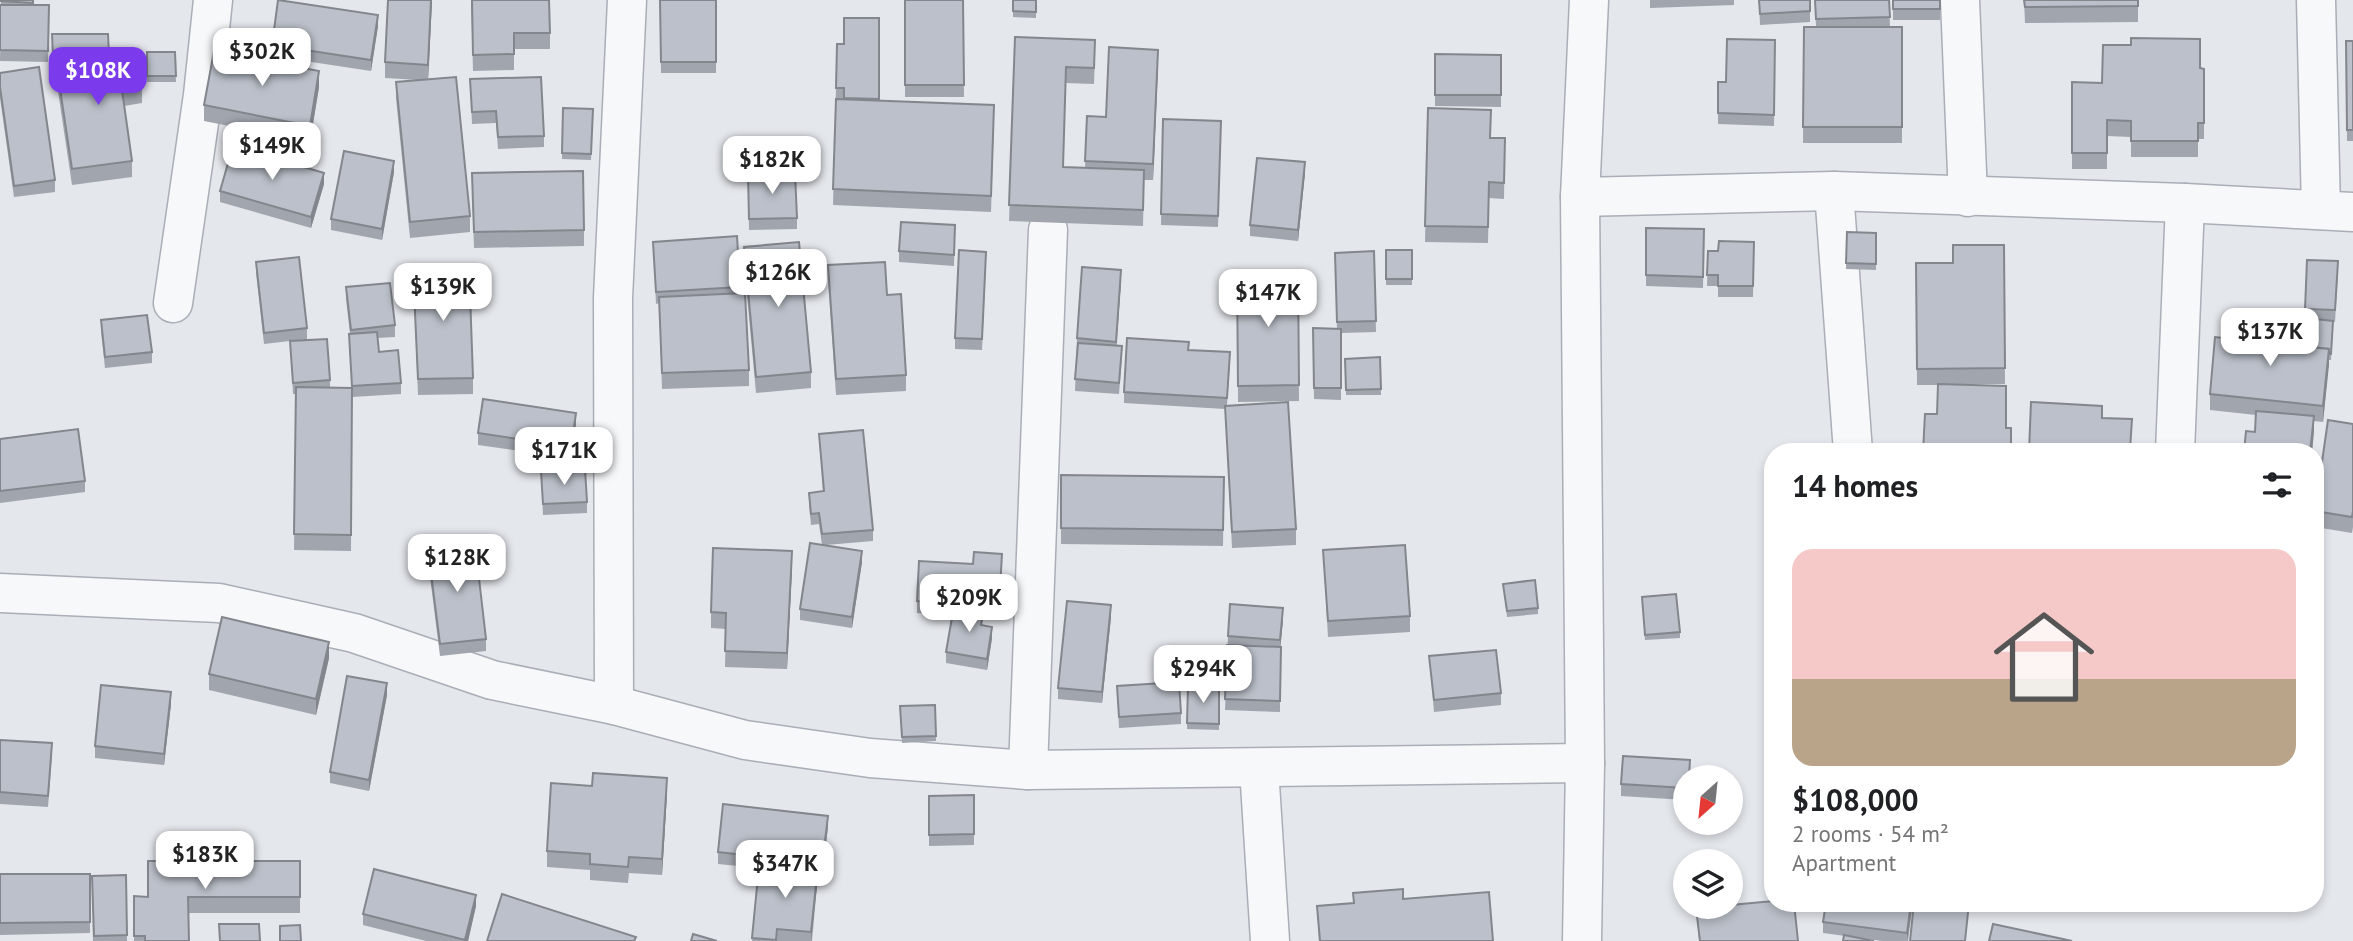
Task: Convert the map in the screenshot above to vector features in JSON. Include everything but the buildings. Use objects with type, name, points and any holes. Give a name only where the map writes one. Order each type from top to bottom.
[{"type":"street","points":[[173,303],[203,95],[213,0]]},
{"type":"street","points":[[614,705],[612,298],[626,0]]},
{"type":"street","points":[[1582,941],[1585,764],[1580,197],[1589,0]]},
{"type":"street","points":[[1960,0],[1968,197]]},
{"type":"street","points":[[1580,197],[1834,191],[2337,211],[2316,0]]},
{"type":"street","points":[[1834,191],[1852,443]]},
{"type":"street","points":[[2175,443],[2185,203]]},
{"type":"street","points":[[1028,770],[1048,230]]},
{"type":"street","points":[[0,593],[219,603],[354,633],[492,680],[614,705],[745,740],[870,758],[1028,770],[1585,764]]},
{"type":"street","points":[[1259,768],[1270,941]]}]
